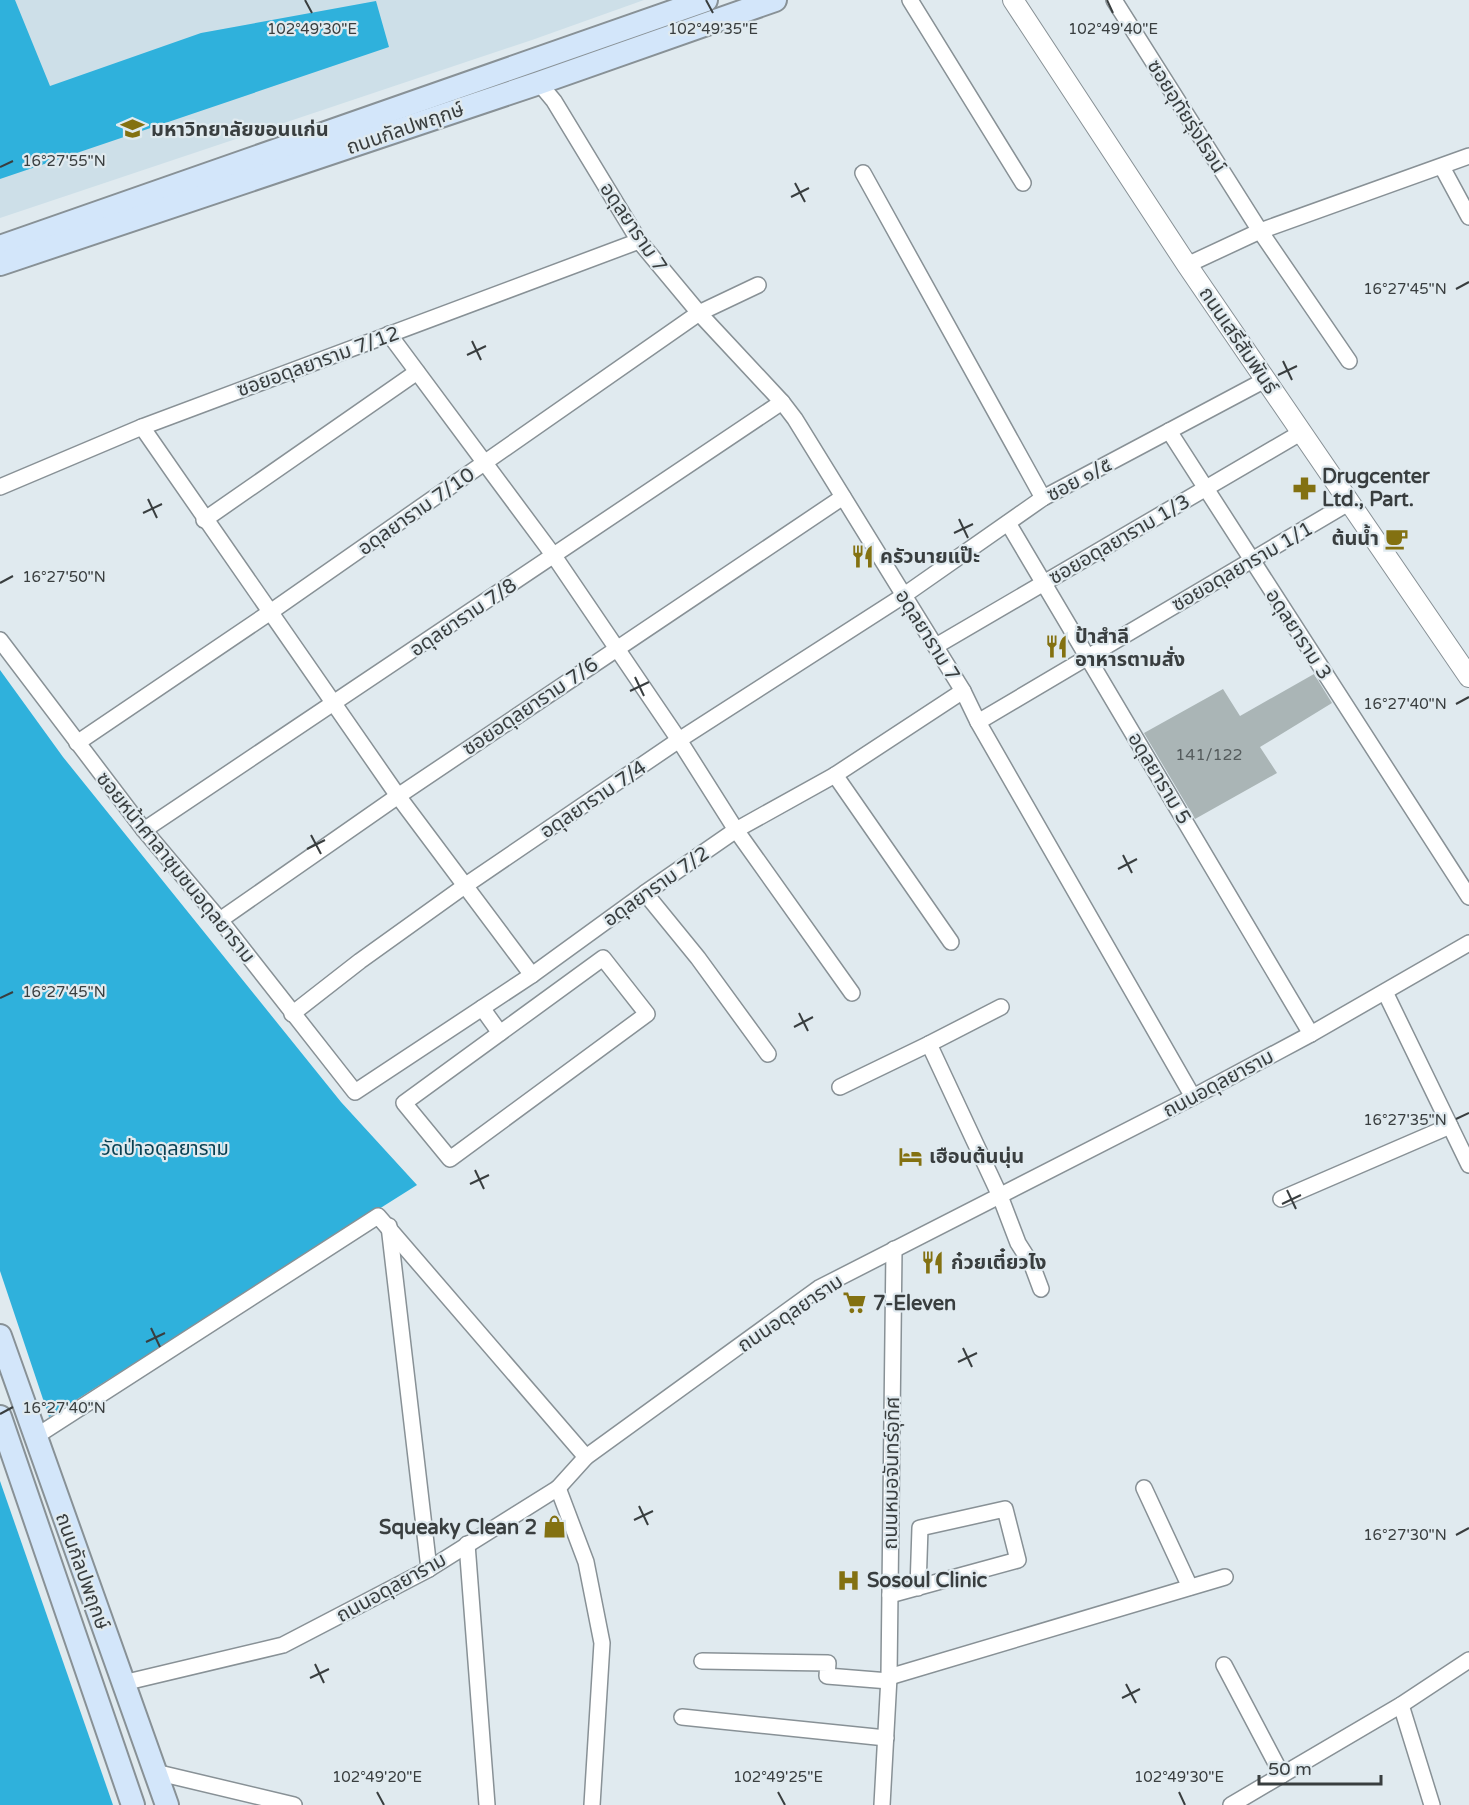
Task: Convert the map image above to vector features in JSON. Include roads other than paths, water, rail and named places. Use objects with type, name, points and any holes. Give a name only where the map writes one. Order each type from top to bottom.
[{"type":"main road","name":"ถนนกัลปพฤกษ์","points":[[0,247],[706,0]]},
{"type":"main road","name":"ถนนกัลปพฤกษ์","points":[[0,264],[539,83],[775,0]]},
{"type":"main road","name":"ถนนกัลปพฤกษ์","points":[[0,1336],[167,1805]]},
{"type":"main road","name":"ถนนกัลปพฤกษ์","points":[[0,1417],[133,1805]]},
{"type":"street","points":[[909,0],[1023,183]]},
{"type":"street","name":"ถนนเสรีสัมพันธ์","points":[[1013,0],[1187,265],[1469,677]]},
{"type":"street","name":"ซอยอุทัยรุ่งโรจน์","points":[[1114,0],[1260,231],[1349,361]]},
{"type":"street","name":"อดุลยาราม 7","points":[[539,83],[554,101],[639,242],[699,313],[795,419],[963,691],[978,722],[1193,1097]]},
{"type":"street","points":[[1187,265],[1260,231],[1469,156]]},
{"type":"street","points":[[1442,167],[1469,217]]},
{"type":"street","points":[[863,173],[1043,498]]},
{"type":"street","name":"ซอยอดุลยาราม 7/12","points":[[0,487],[142,427],[639,242]]},
{"type":"street","name":"อดุลยาราม 7/10","points":[[77,743],[269,613],[699,313],[758,285]]},
{"type":"street","points":[[389,334],[554,556],[679,740],[736,830],[852,993]]},
{"type":"street","points":[[204,520],[417,372]]},
{"type":"street","name":"ซอย ๑/๕","points":[[903,596],[1043,498],[1266,380]]},
{"type":"street","name":"อดุลยาราม 7/8","points":[[144,830],[782,402]]},
{"type":"street","points":[[142,427],[204,520],[398,796],[532,975]]},
{"type":"street","name":"อดุลยาราม 3","points":[[1169,431],[1469,897]]},
{"type":"street","name":"ซอยอดุลยาราม 1/3","points":[[936,646],[1302,432]]},
{"type":"street","name":"ซอยอดุลยาราม 7/6","points":[[220,920],[398,796],[843,497]]},
{"type":"street","name":"ซอยอดุลยาราม 1/1","points":[[978,722],[1350,502]]},
{"type":"street","name":"อดุลยาราม 5","points":[[1008,523],[1311,1034]]},
{"type":"street","name":"อดุลยาราม 7/4","points":[[292,1014],[360,961],[466,885],[679,740],[903,596]]},
{"type":"street","name":"ซอยหน้าศาลาชุมชนอดุลยาราม","points":[[0,640],[144,830],[220,920],[355,1092]]},
{"type":"street","name":"อดุลยาราม 7/2","points":[[355,1092],[532,975],[736,830],[835,775],[963,691]]},
{"type":"street","points":[[835,775],[951,942]]},
{"type":"street","points":[[645,893],[698,958],[768,1054]]},
{"type":"street","name":"ถนนอดุลยาราม","points":[[123,1683],[283,1645],[429,1569],[558,1488],[586,1457],[819,1288],[1193,1097],[1311,1034],[1469,943]]},
{"type":"street","points":[[603,958],[647,1014],[450,1159],[404,1103],[500,1034],[603,958]]},
{"type":"street","points":[[1385,992],[1469,1165]]},
{"type":"street","points":[[840,1087],[1001,1007]]},
{"type":"street","points":[[482,1008],[500,1034]]},
{"type":"street","points":[[928,1044],[1000,1196],[1018,1243],[1032,1265],[1041,1289]]},
{"type":"street","points":[[1281,1199],[1450,1126]]},
{"type":"street","points":[[35,1437],[378,1216],[586,1457]]},
{"type":"street","points":[[389,1226],[429,1569]]},
{"type":"street","name":"ถนนหมอจันทร์อุทิศ","points":[[882,1805],[889,1679],[894,1249]]},
{"type":"street","points":[[558,1488],[586,1562],[602,1643],[592,1805]]},
{"type":"street","points":[[1144,1488],[1190,1587]]},
{"type":"street","points":[[890,1595],[918,1588],[1018,1560],[1005,1509],[920,1528],[918,1588]]},
{"type":"street","points":[[466,1544],[487,1805]]},
{"type":"street","points":[[702,1662],[828,1663],[827,1676],[889,1679],[1226,1577]]},
{"type":"street","points":[[1231,1805],[1401,1705],[1469,1660]]},
{"type":"street","points":[[1224,1665],[1282,1775]]},
{"type":"street","points":[[1401,1705],[1432,1805]]},
{"type":"street","points":[[682,1718],[886,1738]]},
{"type":"street","points":[[155,1772],[294,1805]]},
{"type":"place","name":"มหาวิทยาลัยขอนแก่น","points":[[133,129]]},
{"type":"place","name":"Drugcenter Ltd., Part.","points":[[1304,488]]},
{"type":"place","name":"ต้นน้ำ","points":[[1397,538]]},
{"type":"place","name":"ครัวนายแป๊ะ","points":[[862,556]]},
{"type":"place","name":"ป้าสำลี อาหารตามสั่ง","points":[[1057,647]]},
{"type":"place","name":"เฮือนต้นนุ่น","points":[[911,1156]]},
{"type":"place","name":"ก๋วยเตี๋ยวไง","points":[[933,1262]]},
{"type":"place","name":"7-Eleven","points":[[855,1303]]},
{"type":"place","name":"Squeaky Clean 2","points":[[555,1527]]},
{"type":"place","name":"Sosoul Clinic","points":[[849,1580]]},
{"type":"park label","name":"วัดป่าอดุลยาราม","points":[[165,1148]]}]
